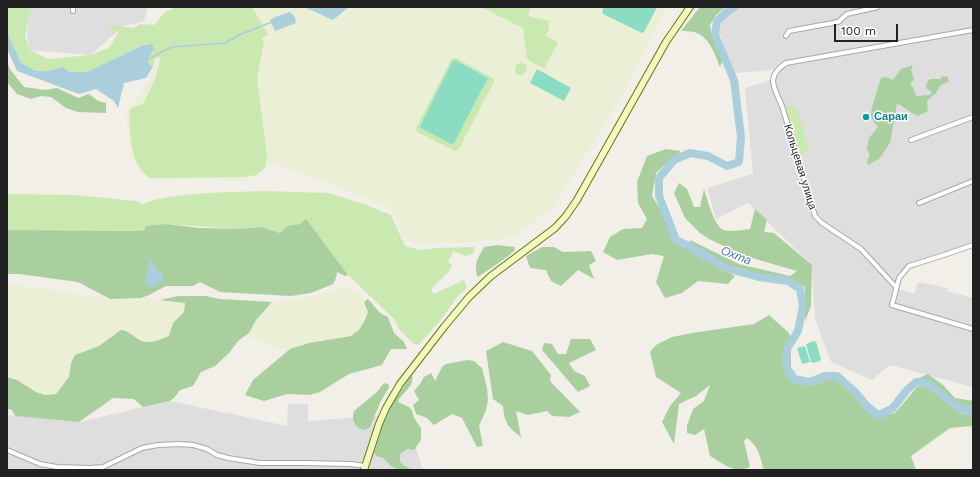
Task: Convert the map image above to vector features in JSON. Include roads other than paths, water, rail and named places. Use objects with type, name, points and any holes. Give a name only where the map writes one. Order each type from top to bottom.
[{"type":"main road","points":[[365,468],[379,424],[386,408],[400,384],[469,297],[491,276],[555,228],[570,211],[666,42],[690,7]]},
{"type":"street","points":[[786,36],[789,30],[838,22],[847,14],[878,7]]},
{"type":"street","name":"Кольцевая улица","points":[[896,287],[861,249],[822,223],[815,216],[782,106],[775,90],[773,79],[775,72],[786,63],[973,30]]},
{"type":"street","points":[[911,140],[973,117]]},
{"type":"street","points":[[919,203],[973,181]]},
{"type":"street","points":[[973,245],[909,266],[899,278],[892,305],[973,329]]},
{"type":"street","points":[[7,450],[40,464],[57,467],[90,468],[103,467],[142,448],[158,445],[179,444],[193,445],[228,458],[260,463],[350,464],[365,468]]},
{"type":"water","points":[[304,7],[349,7],[333,20]]},
{"type":"water","points":[[290,12],[295,17],[296,23],[275,31],[270,20]]},
{"type":"water","points":[[7,32],[21,63],[36,71],[47,71],[63,67],[69,72],[87,72],[141,46],[152,44],[154,49],[148,59],[149,64],[153,67],[146,78],[124,83],[118,108],[114,101],[96,89],[79,94],[17,71],[7,49]]},
{"type":"water","points":[[147,255],[157,269],[163,274],[162,281],[152,287],[147,285],[145,279],[149,265]]},
{"type":"waterway","name":"Охта","points":[[734,7],[717,21],[715,35],[734,80],[741,137],[739,162],[727,166],[708,156],[690,153],[674,160],[659,178],[659,196],[676,240],[691,247],[726,268],[759,277],[788,281],[800,289],[803,306],[798,331],[787,349],[787,368],[794,379],[810,382],[825,376],[837,376],[878,415],[892,409],[907,390],[916,382],[929,384],[955,405],[966,411],[973,409]]},
{"type":"waterway","points":[[148,59],[172,47],[225,43],[241,34],[272,22]]},
{"type":"place","name":"Сараи","points":[[866,117]]}]
